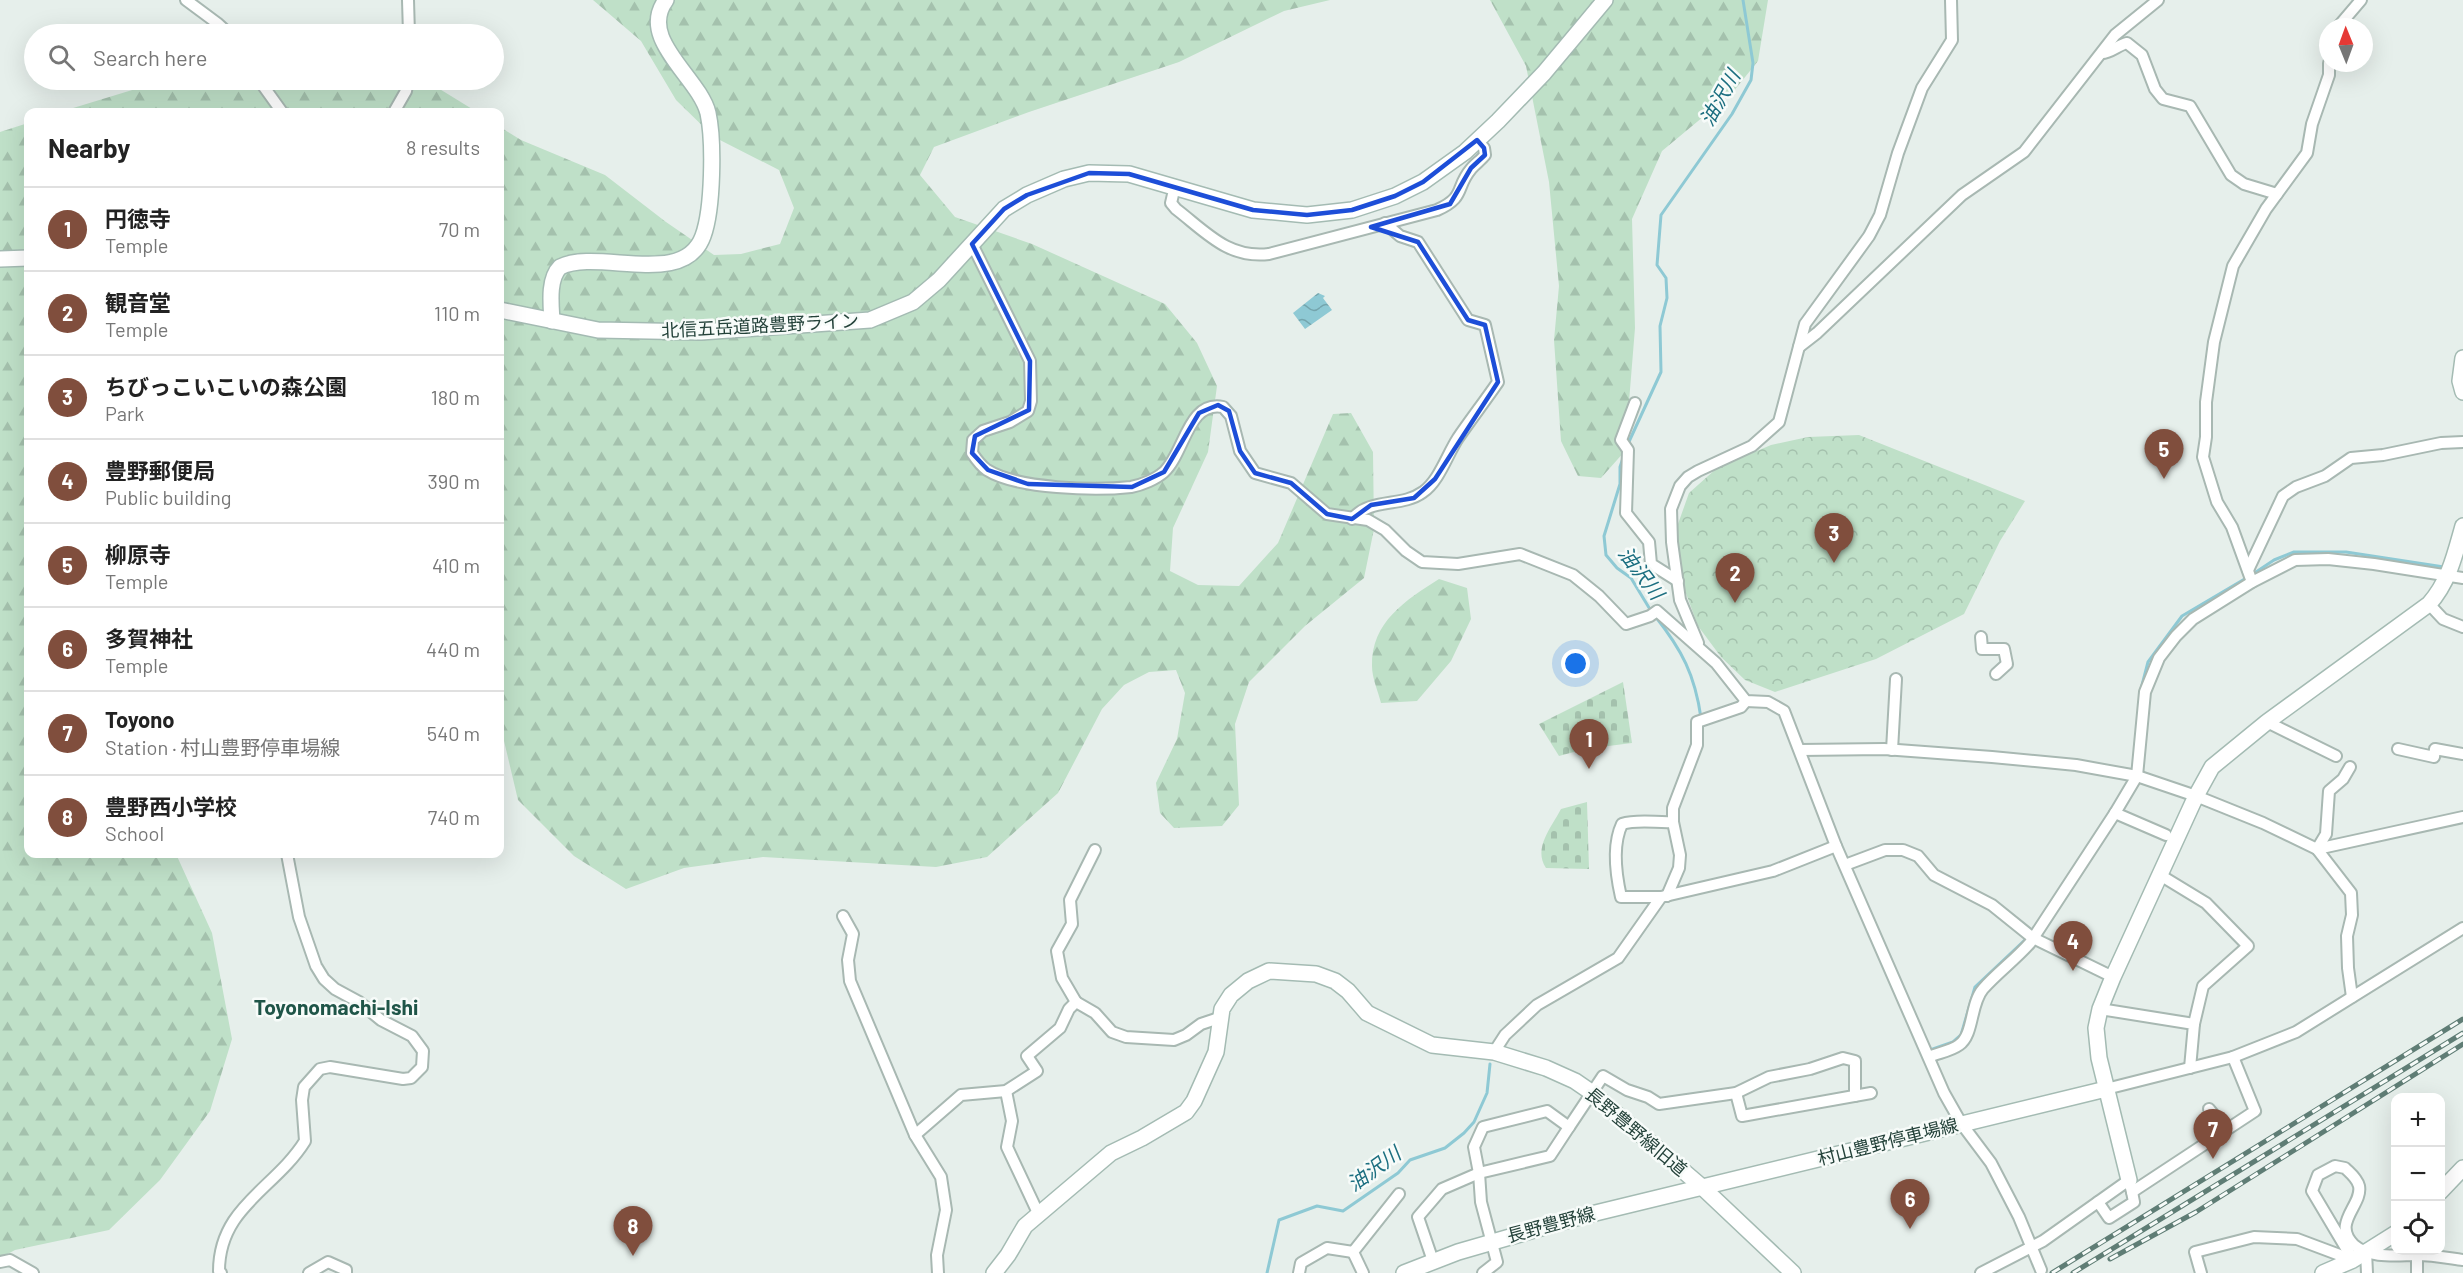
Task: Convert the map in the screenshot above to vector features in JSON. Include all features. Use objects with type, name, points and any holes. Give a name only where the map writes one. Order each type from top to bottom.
[{"type":"street","points":[[186,0],[218,24]]},
{"type":"street","points":[[408,0],[409,24]]},
{"type":"street","points":[[552,321],[552,291],[555,273],[560,267],[583,262],[608,264],[672,262],[689,256],[704,235],[710,199],[711,141],[707,111],[702,98],[660,35],[658,19],[666,0]]},
{"type":"street","name":"北信五岳道路豊野ライン","points":[[504,311],[598,330],[701,332],[870,320],[913,302],[939,280],[1004,209],[1027,195],[1064,179],[1089,173],[1129,174],[1253,210],[1307,215],[1352,210],[1395,196],[1423,182],[1477,140],[1544,73],[1605,0]]},
{"type":"street","points":[[1699,646],[1680,600],[1672,542],[1671,509],[1680,486],[1698,471],[1752,446],[1779,422],[1805,324],[1869,236],[1880,215],[1898,153],[1922,88],[1952,40],[1952,0]]},
{"type":"street","points":[[1799,347],[1817,333],[1962,195],[2024,152],[2115,35],[2158,0]]},
{"type":"street","points":[[2346,18],[2361,0]]},
{"type":"street","points":[[2102,52],[2108,53],[2118,45],[2127,43],[2142,55],[2159,94],[2163,99],[2190,106],[2231,175],[2244,184],[2277,194]]},
{"type":"street","points":[[2252,582],[2232,527],[2217,502],[2203,458],[2206,437],[2206,402],[2214,342],[2233,266],[2277,194],[2307,153],[2312,124],[2329,72]]},
{"type":"street","points":[[266,90],[279,108]]},
{"type":"street","points":[[396,108],[406,90]]},
{"type":"street","points":[[1175,186],[1172,203],[1176,209],[1227,247],[1252,256],[1301,247],[1437,210],[1450,204],[1460,194],[1471,168],[1485,155],[1484,148],[1477,140]]},
{"type":"street","points":[[1352,519],[1360,510],[1371,505],[1414,498],[1426,490],[1458,438],[1498,382],[1485,325],[1468,320],[1418,242],[1400,236],[1384,223]]},
{"type":"street","points":[[972,244],[1030,361],[1031,401],[1029,410],[1010,422],[983,431],[973,440],[972,453],[988,470],[1003,478],[1028,484],[1070,488],[1132,487],[1150,481],[1164,472],[1178,453],[1198,413],[1206,407],[1218,405],[1229,411],[1237,445],[1255,473],[1292,483],[1327,514],[1368,520],[1385,530],[1406,551],[1422,561],[1458,564],[1520,554],[1573,575],[1599,596],[1626,624],[1653,614],[1699,646],[1716,663],[1746,701],[1768,702],[1784,711],[1836,846],[1944,1093],[1961,1123],[1991,1163],[2033,1247],[2041,1270]]},
{"type":"street","points":[[0,260],[24,258]]},
{"type":"street","points":[[2463,358],[2460,381],[2463,392]]},
{"type":"street","points":[[1635,403],[1621,440],[1628,450],[1626,513],[1649,542],[1651,564],[1678,581]]},
{"type":"street","points":[[2248,570],[2283,496],[2296,487],[2325,476],[2351,458],[2383,455],[2441,443],[2463,442]]},
{"type":"street","points":[[2098,1202],[2109,1218],[2134,1202],[2097,1044],[2096,1028],[2100,1009],[2196,796],[2212,767],[2267,723],[2429,604],[2456,576],[2463,526]]},
{"type":"street","points":[[1929,1057],[1959,1045],[1966,1038],[1974,1006],[1981,990],[2017,958],[2033,938],[2115,813],[2137,776],[2145,692],[2159,658],[2193,619],[2252,582],[2295,560],[2328,559],[2363,562],[2456,576]]},
{"type":"street","points":[[2429,604],[2443,619],[2463,627]]},
{"type":"street","points":[[1982,637],[1982,649],[2004,650],[2007,664],[1996,674]]},
{"type":"street","points":[[1892,750],[1896,679]]},
{"type":"street","points":[[1494,1052],[1505,1035],[1537,1005],[1618,958],[1667,896],[1679,861],[1673,808],[1697,745],[1700,720],[1741,707],[1746,701]]},
{"type":"street","points":[[2267,723],[2336,756]]},
{"type":"street","points":[[2398,749],[2434,757],[2435,749],[2463,754]]},
{"type":"street","points":[[1800,750],[1892,750],[2076,765],[2137,776],[2196,796],[2263,823],[2317,849],[2351,893],[2352,915],[2347,947],[2352,997]]},
{"type":"street","points":[[2317,849],[2326,834],[2329,791],[2343,779],[2350,767]]},
{"type":"street","points":[[2115,813],[2166,835]]},
{"type":"street","points":[[2317,849],[2463,817]]},
{"type":"street","points":[[1673,822],[1622,824],[1618,832],[1617,871],[1621,897],[1667,896],[1773,871],[1836,846]]},
{"type":"street","points":[[1845,865],[1885,849],[1903,850],[1918,856],[1934,875],[1992,905],[2033,938],[2113,977]]},
{"type":"street","points":[[1095,850],[1070,900],[1072,924],[1057,951],[1062,978],[1076,1002],[1095,1013],[1112,1032],[1126,1037],[1174,1040],[1186,1035],[1201,1024],[1219,1018]]},
{"type":"street","points":[[221,1273],[219,1271],[221,1245],[231,1223],[305,1141],[302,1100],[304,1087],[320,1069],[330,1067],[402,1079],[411,1078],[422,1067],[423,1051],[412,1036],[381,1020],[324,979],[316,966],[299,917],[288,858]]},
{"type":"street","points":[[2160,875],[2206,903],[2248,946],[2203,986],[2194,1024],[2190,1068]]},
{"type":"street","points":[[843,916],[854,934],[848,960],[850,981],[915,1135],[941,1177],[946,1210],[937,1255],[938,1273]]},
{"type":"street","points":[[2106,1089],[2233,1057],[2296,1032],[2463,928]]},
{"type":"street","name":"長野豊野線旧道","points":[[994,1273],[1025,1227],[1111,1153],[1186,1112],[1194,1101],[1216,1052],[1222,1009],[1231,995],[1248,981],[1269,971],[1316,974],[1335,981],[1348,991],[1367,1013],[1432,1045],[1494,1052],[1546,1068],[1575,1081],[1591,1092],[1702,1187]]},
{"type":"street","points":[[915,1135],[961,1095],[1006,1091],[1037,1071],[1027,1056],[1059,1028],[1069,1009],[1076,1002]]},
{"type":"street","points":[[2100,1009],[2194,1024]]},
{"type":"street","points":[[1981,1273],[2033,1247],[2098,1202],[2179,1163],[2255,1111],[2233,1057]]},
{"type":"street","points":[[1433,1261],[1418,1217],[1442,1190],[1479,1173],[1550,1156],[1603,1076],[1659,1104],[1736,1093],[1769,1077],[1810,1069],[1843,1058],[1856,1061],[1855,1096]]},
{"type":"street","name":"村山豊野停車場線","points":[[1702,1187],[2106,1089]]},
{"type":"street","points":[[1006,1091],[1012,1121],[1007,1147],[1039,1215]]},
{"type":"street","points":[[1736,1093],[1742,1116],[1871,1093]]},
{"type":"street","points":[[2209,1108],[2226,1130]]},
{"type":"street","points":[[1483,1273],[1497,1262],[1481,1202],[1474,1147],[1483,1127],[1547,1111],[1569,1127]]},
{"type":"street","points":[[2360,1255],[2312,1191],[2318,1175],[2335,1166],[2345,1167],[2359,1184],[2359,1194],[2347,1216],[2346,1226],[2349,1237],[2360,1255],[2367,1273]]},
{"type":"street","points":[[2445,1187],[2463,1167]]},
{"type":"street","points":[[1702,1187],[1793,1273]]},
{"type":"street","name":"長野豊野線","points":[[1404,1273],[1490,1242],[1702,1187]]},
{"type":"street","points":[[1353,1252],[1399,1194]]},
{"type":"street","points":[[2323,1273],[2360,1255],[2391,1236]]},
{"type":"street","points":[[2201,1273],[2195,1252],[2254,1237],[2297,1239],[2360,1255],[2402,1257],[2417,1255],[2463,1260]]},
{"type":"street","points":[[1299,1273],[1301,1263],[1327,1248],[1353,1252]]},
{"type":"street","points":[[1353,1252],[1363,1273]]},
{"type":"street","points":[[2417,1255],[2417,1273]]},
{"type":"street","points":[[0,1262],[10,1260],[33,1273]]},
{"type":"street","points":[[309,1273],[328,1262],[346,1270],[346,1273]]},
{"type":"highlighted area","points":[[1477,140],[1484,148],[1485,155],[1471,168],[1450,204],[1371,227],[1418,242],[1468,320],[1485,325],[1498,382],[1435,479],[1414,498],[1371,505],[1352,519],[1327,514],[1291,483],[1255,473],[1240,451],[1229,411],[1218,405],[1199,413],[1164,472],[1132,487],[1028,484],[988,470],[972,453],[975,436],[1029,410],[1030,361],[972,244],[1004,209],[1027,195],[1089,173],[1129,174],[1253,210],[1307,215],[1352,210],[1395,196],[1423,182]]},
{"type":"green space","points":[[593,0],[1330,0],[1284,11],[1179,62],[1029,112],[934,147],[920,175],[955,217],[1032,244],[1165,304],[1197,343],[1217,386],[1208,452],[1173,528],[1170,571],[1198,585],[1239,586],[1278,543],[1333,414],[1351,413],[1373,452],[1374,529],[1364,578],[1305,626],[1249,682],[1235,724],[1239,805],[1222,826],[1174,828],[1160,813],[1156,783],[1177,739],[1185,693],[1176,670],[1149,672],[1124,685],[1102,709],[1058,793],[987,857],[936,867],[763,857],[684,868],[626,889],[574,856],[518,800],[504,741],[504,129],[521,140],[605,175],[714,255],[741,254],[780,244],[794,208],[779,170],[714,137],[676,100],[641,41]]},
{"type":"green space","points":[[1490,0],[1768,0],[1758,61],[1733,92],[1662,151],[1632,219],[1635,328],[1625,451],[1601,478],[1578,476],[1561,441],[1554,340],[1559,286],[1549,182],[1526,66]]},
{"type":"green space","points":[[132,90],[441,90],[470,108],[73,108]]},
{"type":"green space","points":[[24,124],[24,858],[178,858],[212,933],[232,1039],[210,1111],[160,1180],[109,1230],[15,1250],[0,1258],[0,132]]},
{"type":"green space","points":[[1859,435],[2025,501],[2000,541],[1964,614],[1876,659],[1775,692],[1745,680],[1721,657],[1698,626],[1684,588],[1676,544],[1678,524],[1689,493],[1717,468],[1771,445],[1808,437]]},
{"type":"green space","points":[[1439,579],[1467,588],[1471,619],[1451,661],[1417,701],[1381,703],[1372,666],[1377,637],[1384,625],[1403,604]]},
{"type":"green space","points":[[1623,682],[1632,743],[1585,749],[1559,756],[1539,724]]},
{"type":"green space","points":[[1587,802],[1589,869],[1546,868],[1541,853],[1542,846],[1561,809]]},
{"type":"water","points":[[1318,293],[1325,296],[1323,298],[1332,310],[1305,329],[1293,313]]},
{"type":"waterway","name":"油沢川","points":[[1627,446],[1661,372],[1660,326],[1667,298],[1666,278],[1657,265],[1661,215],[1732,114],[1751,80],[1753,63],[1743,0]]},
{"type":"waterway","name":"油沢川","points":[[1623,458],[1620,467],[1620,484],[1604,536],[1606,555],[1617,568],[1631,578],[1651,611]]},
{"type":"waterway","points":[[2253,574],[2274,560],[2294,552],[2346,552],[2444,567]]},
{"type":"waterway","points":[[2141,689],[2148,662],[2182,616],[2248,577]]},
{"type":"waterway","name":"油沢川","points":[[1655,616],[1673,640],[1686,664],[1695,689],[1701,718]]},
{"type":"waterway","name":"油沢川","points":[[1682,842],[1684,856]]},
{"type":"waterway","name":"油沢川","points":[[1637,940],[1650,921]]},
{"type":"waterway","points":[[1930,1050],[1953,1042],[1961,1035],[1975,987],[2027,938]]},
{"type":"waterway","name":"油沢川","points":[[1267,1273],[1279,1220],[1317,1206],[1343,1211],[1398,1173],[1410,1160],[1445,1148],[1464,1133],[1474,1122],[1487,1093],[1490,1064]]},
{"type":"railway","points":[[2052,1273],[2463,1019]]},
{"type":"railway","points":[[2073,1273],[2463,1033]]},
{"type":"railway","points":[[2110,1259],[2196,1212],[2463,1044]]},
{"type":"place","name":"柳原寺","points":[[2164,479]]},
{"type":"place","name":"ちびっこいこいの森公園","points":[[1834,563]]},
{"type":"place","name":"観音堂","points":[[1735,603]]},
{"type":"place","name":"円徳寺","points":[[1589,769]]},
{"type":"place","name":"豊野郵便局","points":[[2073,971]]},
{"type":"place","name":"Toyono","points":[[2213,1159]]},
{"type":"place","name":"多賀神社","points":[[1910,1229]]},
{"type":"place","name":"豊野西小学校","points":[[633,1256]]},
{"type":"district","name":"Toyonomachi-Ishi","points":[[336,1008]]}]
